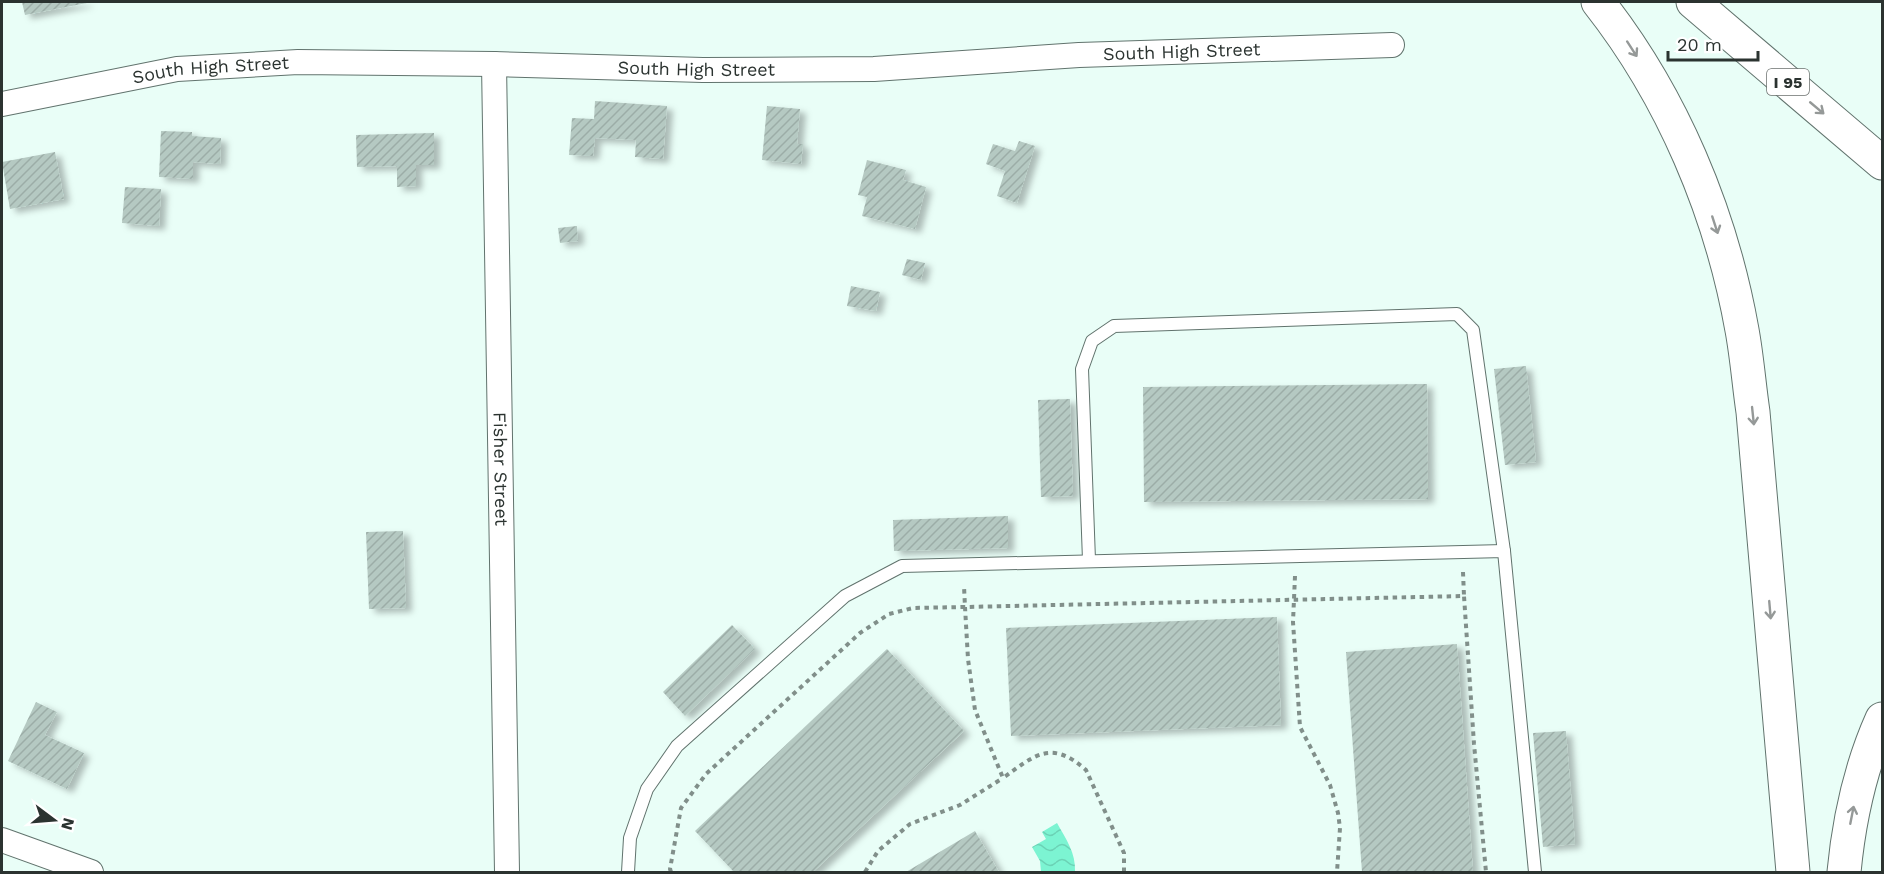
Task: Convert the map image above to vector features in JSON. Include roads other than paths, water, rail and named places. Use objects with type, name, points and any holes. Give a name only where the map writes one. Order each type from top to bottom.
[{"type":"highway","points":[[1598,2],[1641,61],[1674,122],[1707,201],[1735,297],[1752,412],[1793,873]]},
{"type":"highway","name":"I 95","points":[[1693,2],[1882,163]]},
{"type":"highway","points":[[1844,873],[1856,796],[1882,719]]},
{"type":"street","name":"South High Street","points":[[2,104],[177,69],[298,62],[494,64],[703,70],[874,69],[1079,55],[1392,45]]},
{"type":"street","name":"Fisher Street","points":[[494,64],[507,873]]},
{"type":"street","points":[[2,840],[91,873]]},
{"type":"lane","points":[[1089,560],[1083,369],[1092,341],[1114,326],[1457,314],[1473,330],[1504,551],[1535,873]]},
{"type":"lane","points":[[628,873],[630,838],[647,789],[677,746],[844,596],[902,566],[1504,551]]},
{"type":"water","points":[[1057,823],[1072,852],[1075,872],[1041,872],[1040,861],[1032,847],[1046,839],[1042,832]]}]
